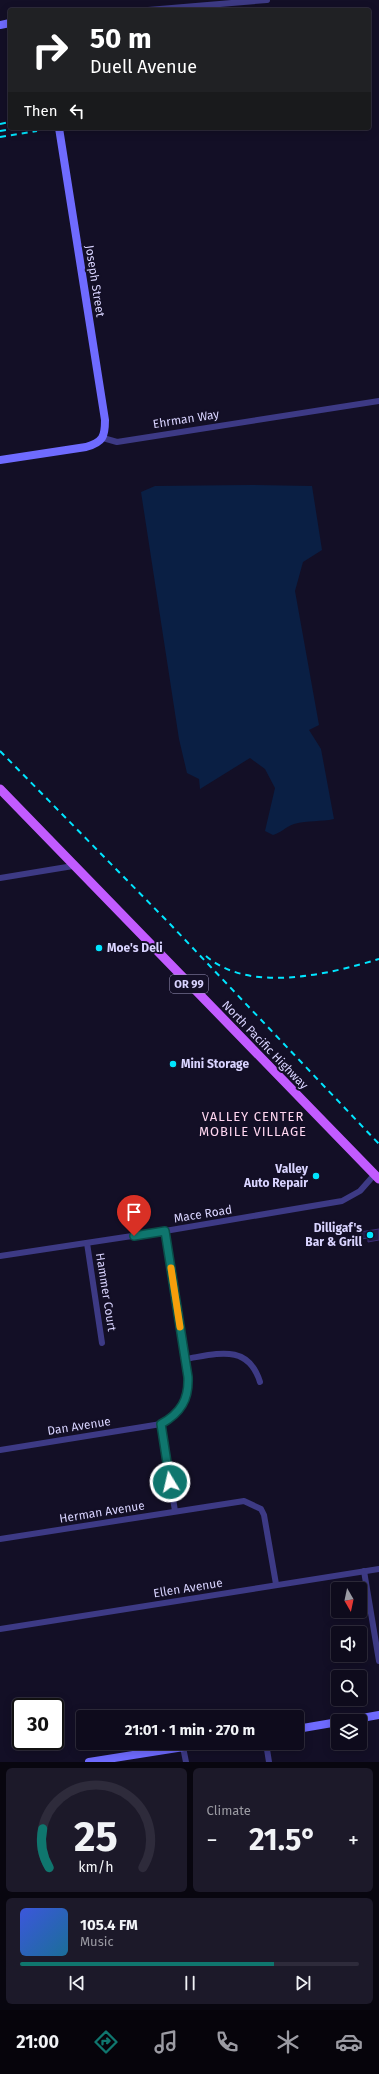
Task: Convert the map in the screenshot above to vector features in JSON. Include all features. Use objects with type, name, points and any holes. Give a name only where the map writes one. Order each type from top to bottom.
[{"type":"main road","name":"North Pacific Highway","points":[[0,789],[73,866],[377,1176]]},
{"type":"street","points":[[172,8],[267,0]]},
{"type":"street","name":"Joseph Street","points":[[59,130],[105,420],[103,438]]},
{"type":"street","name":"Ehrman Way","points":[[103,438],[117,442],[379,401]]},
{"type":"street","points":[[0,460],[86,447],[96,444],[103,438]]},
{"type":"street","points":[[0,878],[73,866]]},
{"type":"street","name":"Mace Road","points":[[0,1256],[165,1231],[342,1201],[360,1191],[377,1176]]},
{"type":"street","points":[[165,1231],[188,1386],[185,1402],[180,1410],[171,1419],[161,1424],[175,1511]]},
{"type":"street","name":"Hammer Court","points":[[87,1243],[102,1343]]},
{"type":"street","points":[[185,1359],[227,1353],[235,1354],[252,1364],[260,1382]]},
{"type":"street","name":"Dan Avenue","points":[[0,1450],[161,1424]]},
{"type":"street","name":"Herman Avenue","points":[[0,1539],[244,1501],[254,1504],[261,1509],[267,1524],[276,1584]]},
{"type":"street","name":"Ellen Avenue","points":[[0,1629],[276,1584],[379,1569]]},
{"type":"street","points":[[364,1571],[379,1661]]},
{"type":"street","points":[[367,1717],[379,1715]]},
{"type":"street","points":[[304,1728],[331,1723]]},
{"type":"street","points":[[88,1762],[164,1750]]},
{"type":"street","points":[[184,1750],[186,1762]]},
{"type":"street","points":[[267,1750],[268,1762]]},
{"type":"water","points":[[155,486],[312,486],[322,550],[303,562],[295,591],[319,725],[309,730],[321,749],[334,819],[294,824],[273,835],[265,831],[275,788],[265,769],[250,758],[200,789],[199,779],[187,773],[179,739],[141,492]]},
{"type":"building","name":"Dilligaf's Bar & Grill","points":[[379,1229],[379,1240],[368,1242],[368,1238],[361,1239],[360,1232]]},
{"type":"railway","points":[[0,124],[8,122]]},
{"type":"railway","points":[[0,131],[8,130]]},
{"type":"railway","points":[[0,137],[37,131]]},
{"type":"railway","points":[[0,751],[170,924],[379,1144]]},
{"type":"railway","points":[[206,956],[224,968],[245,975],[267,978],[314,975],[379,959]]},
{"type":"slow traffic","points":[[171,1268],[180,1327]]},
{"type":"place","name":"Moe's Deli","points":[[99,948]]},
{"type":"place","name":"Mini Storage","points":[[173,1064]]},
{"type":"place","name":"Valley Auto Repair","points":[[316,1176]]},
{"type":"place","name":"Dilligaf's Bar & Grill","points":[[370,1235]]},
{"type":"district","name":"VALLEY CENTER MOBILE VILLAGE","points":[[253,1124]]},
{"type":"route","points":[[134,1236],[165,1231],[188,1377],[185,1402],[180,1410],[171,1419],[161,1424],[170,1482]]}]
